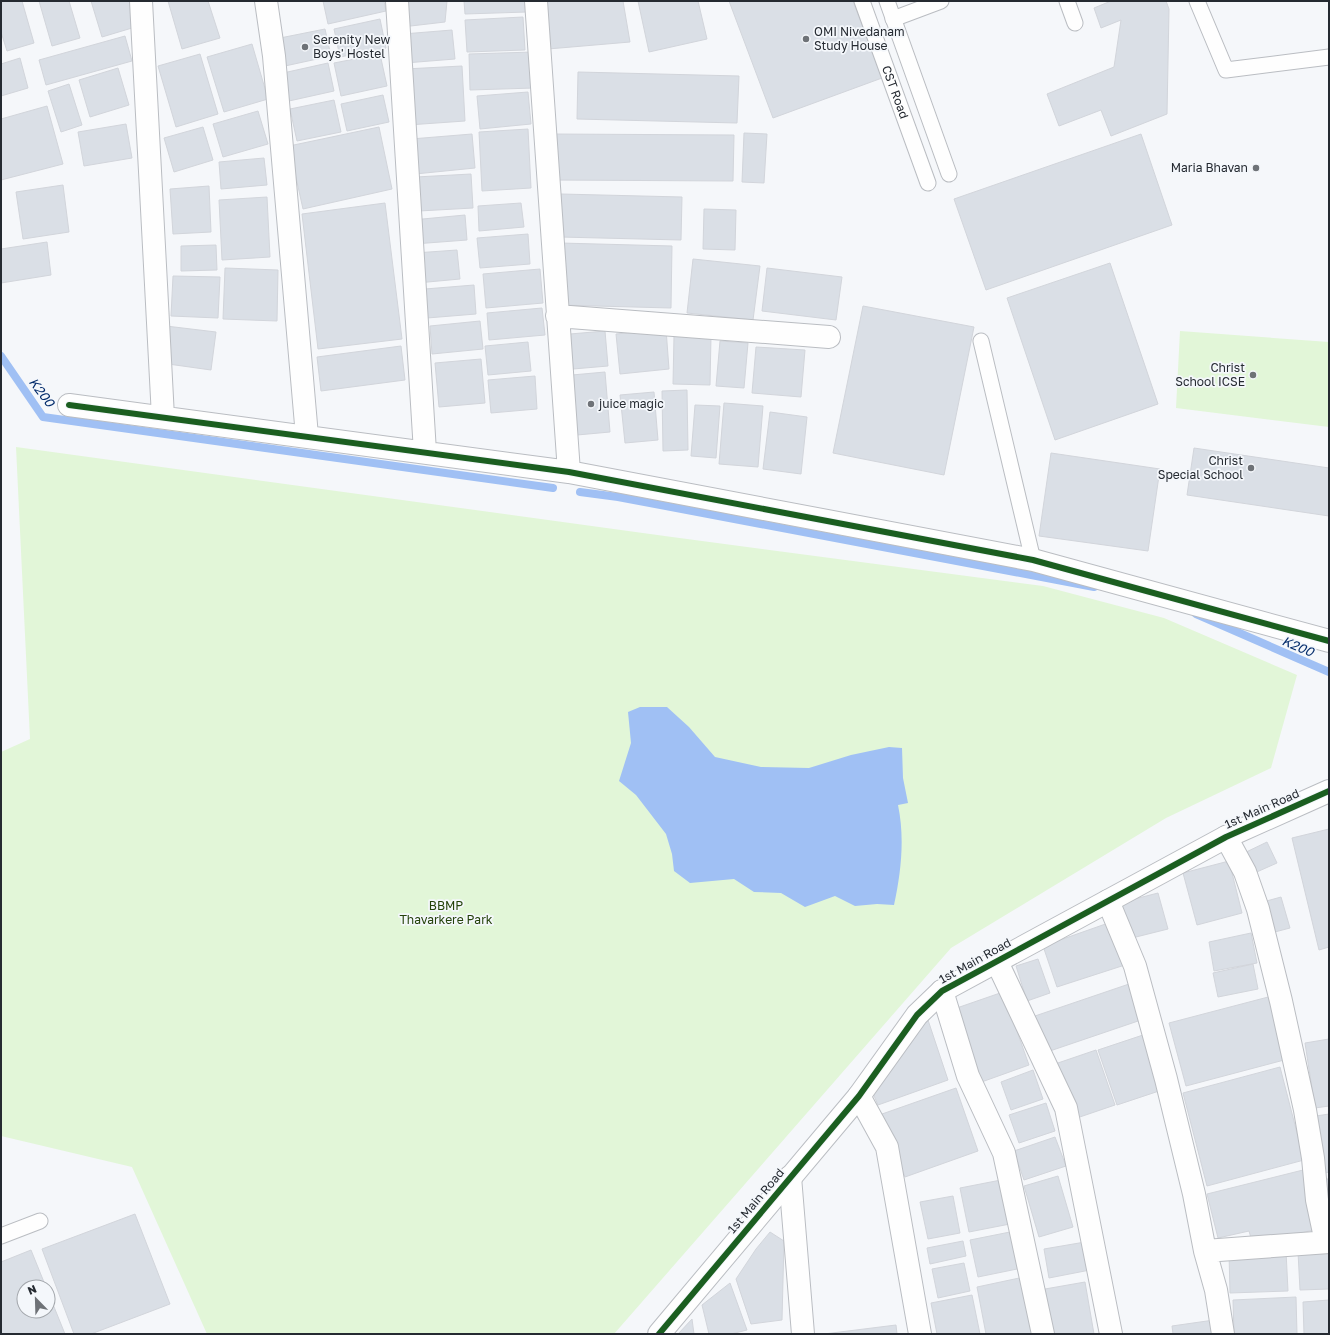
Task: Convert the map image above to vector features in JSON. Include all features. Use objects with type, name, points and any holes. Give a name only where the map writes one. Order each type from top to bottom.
[{"type":"street","points":[[141,1],[163,418]]},
{"type":"street","points":[[266,1],[274,56],[307,436]]},
{"type":"street","points":[[397,1],[425,452]]},
{"type":"street","points":[[536,1],[569,472]]},
{"type":"street","points":[[558,316],[829,337]]},
{"type":"street","points":[[69,405],[569,472],[1033,560],[1329,641]]},
{"type":"street","name":"1st Main Road","points":[[658,1334],[859,1096],[917,1014],[942,992],[1226,837],[1329,791]]},
{"type":"street","points":[[1205,1251],[1328,1242],[1317,1200],[1313,1158],[1305,1110],[1281,1001],[1258,909],[1245,872],[1226,837]]},
{"type":"street","points":[[1108,901],[1135,966],[1166,1078],[1194,1194],[1205,1251],[1216,1290],[1223,1334]]},
{"type":"street","points":[[997,962],[1066,1108],[1111,1334]]},
{"type":"street","points":[[942,992],[968,1076],[1004,1153],[1042,1334]]},
{"type":"street","points":[[859,1096],[887,1147],[920,1334]]},
{"type":"street","points":[[790,1177],[803,1334]]},
{"type":"lane","name":"CST Road","points":[[862,1],[928,183]]},
{"type":"lane","points":[[887,1],[949,174]]},
{"type":"lane","points":[[893,19],[941,1]]},
{"type":"lane","points":[[1067,1],[1075,23]]},
{"type":"lane","points":[[1197,1],[1226,70],[1329,57]]},
{"type":"lane","points":[[981,341],[1033,560]]},
{"type":"lane","points":[[1,1236],[40,1221]]},
{"type":"green space","name":"Christ School ICSE","points":[[1180,331],[1329,342],[1329,427],[1176,408]]},
{"type":"green space","name":"BBMP Thavarkere Park","points":[[16,447],[672,537],[1043,586],[1164,618],[1297,675],[1271,768],[1166,818],[951,948],[614,1334],[207,1334],[132,1167],[1,1136],[1,752],[30,739]]},
{"type":"water","points":[[640,707],[667,707],[689,727],[715,757],[761,767],[809,768],[851,755],[889,747],[902,748],[903,778],[908,803],[898,805],[902,843],[899,881],[894,905],[877,904],[855,906],[835,896],[805,907],[781,893],[754,892],[734,879],[690,883],[674,871],[672,854],[666,834],[636,795],[619,781],[631,743],[628,712]]},
{"type":"building","points":[[1,1],[22,1],[34,43],[7,51],[1,32]]},
{"type":"building","points":[[39,1],[69,1],[80,38],[52,46]]},
{"type":"building","points":[[91,1],[135,1],[142,25],[102,37]]},
{"type":"building","points":[[168,1],[208,1],[220,38],[182,49]]},
{"type":"building","points":[[323,1],[384,1],[386,11],[328,24]]},
{"type":"building","points":[[399,1],[447,1],[445,22],[402,27]]},
{"type":"building","points":[[464,1],[526,1],[527,12],[465,14]]},
{"type":"building","points":[[541,1],[623,1],[630,42],[548,49]]},
{"type":"building","points":[[638,1],[698,1],[707,39],[649,52]]},
{"type":"building","name":"OMI Nivedanam Study House","points":[[729,1],[853,1],[882,78],[773,118]]},
{"type":"building","points":[[1111,1],[1166,1],[1169,9],[1167,114],[1111,136],[1101,110],[1059,126],[1047,94],[1114,67],[1121,20],[1101,28],[1094,8]]},
{"type":"building","points":[[523,17],[525,50],[467,52],[465,20]]},
{"type":"building","points":[[380,19],[386,48],[340,57],[334,29]]},
{"type":"building","name":"Serenity New Boys' Hostel","points":[[325,29],[331,56],[285,66],[280,38]]},
{"type":"building","points":[[452,30],[455,59],[405,63],[403,34]]},
{"type":"building","points":[[125,36],[132,61],[46,85],[39,60]]},
{"type":"building","points":[[252,44],[268,99],[224,112],[207,57]]},
{"type":"building","points":[[533,52],[534,88],[470,90],[469,54]]},
{"type":"building","points":[[200,54],[218,114],[176,127],[158,66]]},
{"type":"building","points":[[380,54],[387,86],[341,96],[334,63]]},
{"type":"building","points":[[20,58],[28,88],[1,96],[1,64]]},
{"type":"building","points":[[328,63],[334,91],[289,101],[283,73]]},
{"type":"building","points":[[462,66],[465,121],[408,125],[405,69]]},
{"type":"building","points":[[118,68],[129,105],[90,117],[79,80]]},
{"type":"building","points":[[578,72],[739,76],[737,123],[577,119]]},
{"type":"building","points":[[69,84],[82,125],[61,132],[48,91]]},
{"type":"building","points":[[528,92],[531,124],[480,129],[477,96]]},
{"type":"building","points":[[383,95],[389,122],[347,131],[341,104]]},
{"type":"building","points":[[334,100],[341,132],[297,141],[290,109]]},
{"type":"building","points":[[47,106],[63,164],[1,180],[1,119]]},
{"type":"building","points":[[258,111],[268,144],[223,157],[213,124]]},
{"type":"building","points":[[126,124],[132,158],[84,166],[78,132]]},
{"type":"building","points":[[203,127],[213,160],[174,172],[164,138]]},
{"type":"building","points":[[379,127],[392,189],[303,209],[289,146]]},
{"type":"building","points":[[528,129],[531,188],[482,191],[479,132]]},
{"type":"building","points":[[744,133],[767,134],[764,183],[742,182]]},
{"type":"building","points":[[472,134],[475,168],[415,174],[411,139]]},
{"type":"building","points":[[551,134],[734,135],[733,181],[550,180]]},
{"type":"building","points":[[1141,134],[1172,225],[986,290],[954,199]]},
{"type":"building","points":[[264,158],[267,185],[221,189],[219,162]]},
{"type":"building","points":[[471,174],[473,208],[419,211],[416,177]]},
{"type":"building","points":[[63,185],[69,232],[23,239],[16,192]]},
{"type":"building","points":[[209,186],[211,232],[173,234],[170,189]]},
{"type":"building","points":[[561,194],[682,197],[681,240],[560,237]]},
{"type":"building","points":[[267,197],[270,257],[222,260],[219,200]]},
{"type":"building","points":[[385,203],[402,339],[318,349],[302,214]]},
{"type":"building","points":[[521,203],[524,227],[479,231],[478,206]]},
{"type":"building","points":[[704,209],[736,210],[735,250],[703,249]]},
{"type":"building","points":[[465,215],[467,240],[414,244],[412,220]]},
{"type":"building","points":[[528,234],[530,264],[480,268],[477,238]]},
{"type":"building","points":[[47,242],[51,275],[1,283],[1,249]]},
{"type":"building","points":[[560,243],[672,246],[671,308],[558,305]]},
{"type":"building","points":[[216,245],[217,270],[181,271],[181,246]]},
{"type":"building","points":[[457,250],[460,279],[417,283],[415,253]]},
{"type":"building","points":[[693,259],[760,266],[753,320],[687,313]]},
{"type":"building","points":[[1110,263],[1158,404],[1055,440],[1007,298]]},
{"type":"building","points":[[225,268],[278,270],[277,321],[223,319]]},
{"type":"building","points":[[767,268],[842,277],[836,320],[762,311]]},
{"type":"building","points":[[540,269],[543,303],[486,308],[483,274]]},
{"type":"building","points":[[173,276],[220,277],[218,318],[171,316]]},
{"type":"building","points":[[474,285],[476,314],[427,318],[425,289]]},
{"type":"building","points":[[863,306],[974,327],[944,475],[833,453]]},
{"type":"building","points":[[542,308],[545,335],[489,340],[487,313]]},
{"type":"building","points":[[480,321],[483,349],[432,354],[430,326]]},
{"type":"building","points":[[166,326],[216,332],[211,370],[161,363]]},
{"type":"building","points":[[666,329],[669,369],[620,374],[616,334]]},
{"type":"building","points":[[605,331],[608,366],[573,369],[570,334]]},
{"type":"building","points":[[674,336],[711,336],[710,385],[673,384]]},
{"type":"building","points":[[720,341],[748,343],[744,388],[716,386]]},
{"type":"building","points":[[528,342],[531,371],[488,375],[485,346]]},
{"type":"building","points":[[401,346],[405,380],[321,391],[317,357]]},
{"type":"building","points":[[756,347],[805,350],[801,397],[752,393]]},
{"type":"building","points":[[481,359],[485,403],[439,407],[435,363]]},
{"type":"building","name":"juice magic","points":[[605,372],[610,432],[577,435],[572,375]]},
{"type":"building","points":[[535,376],[537,409],[491,413],[488,380]]},
{"type":"building","points":[[687,390],[688,450],[663,451],[662,391]]},
{"type":"building","points":[[654,392],[658,440],[625,443],[620,395]]},
{"type":"building","points":[[724,403],[763,406],[758,467],[719,464]]},
{"type":"building","points":[[695,405],[720,406],[716,458],[691,456]]},
{"type":"building","points":[[770,412],[807,417],[801,474],[763,469]]},
{"type":"building","points":[[1194,448],[1329,468],[1329,516],[1187,495]]},
{"type":"building","points":[[1051,453],[1160,469],[1148,551],[1039,536]]},
{"type":"building","points":[[1329,829],[1329,947],[1319,950],[1292,838]]},
{"type":"building","points":[[1267,842],[1277,863],[1250,875],[1240,855]]},
{"type":"building","points":[[1229,861],[1242,913],[1197,925],[1183,873]]},
{"type":"building","points":[[1158,893],[1168,929],[1128,939],[1119,903]]},
{"type":"building","points":[[1281,897],[1290,928],[1271,933],[1263,902]]},
{"type":"building","points":[[1114,921],[1128,964],[1057,987],[1043,946]]},
{"type":"building","points":[[1251,933],[1257,963],[1214,971],[1209,942]]},
{"type":"building","points":[[1038,959],[1050,993],[1027,1001],[1016,966]]},
{"type":"building","points":[[1253,964],[1258,989],[1218,997],[1213,973]]},
{"type":"building","points":[[1132,983],[1144,1019],[1044,1053],[1032,1017]]},
{"type":"building","points":[[1003,992],[1029,1065],[976,1084],[951,1010]]},
{"type":"building","points":[[1272,996],[1288,1059],[1186,1086],[1169,1023]]},
{"type":"building","points":[[928,1020],[948,1080],[878,1105],[869,1084],[911,1027]]},
{"type":"building","points":[[1146,1034],[1165,1089],[1117,1105],[1098,1050]]},
{"type":"building","points":[[1329,1039],[1329,1106],[1315,1108],[1305,1043]]},
{"type":"building","points":[[1096,1050],[1115,1105],[1071,1120],[1052,1065]]},
{"type":"building","points":[[1280,1067],[1304,1160],[1207,1186],[1183,1093]]},
{"type":"building","points":[[1033,1070],[1043,1099],[1011,1110],[1001,1082]]},
{"type":"building","points":[[956,1088],[978,1151],[905,1177],[882,1114]]},
{"type":"building","points":[[1046,1103],[1055,1131],[1019,1143],[1009,1115]]},
{"type":"building","points":[[1329,1114],[1329,1172],[1325,1173],[1316,1116]]},
{"type":"building","points":[[1055,1137],[1066,1166],[1024,1180],[1014,1151]]},
{"type":"building","points":[[1303,1170],[1317,1229],[1253,1245],[1249,1231],[1218,1238],[1207,1194]]},
{"type":"building","points":[[1058,1176],[1073,1227],[1039,1237],[1024,1186]]},
{"type":"building","points":[[1006,1179],[1015,1223],[969,1232],[960,1188]]},
{"type":"building","points":[[1326,1179],[1329,1179],[1329,1199]]},
{"type":"building","points":[[953,1196],[960,1233],[928,1239],[920,1202]]},
{"type":"building","points":[[135,1214],[170,1304],[91,1334],[74,1334],[56,1286],[56,1279],[53,1279],[42,1249]]},
{"type":"building","points":[[1015,1231],[1022,1268],[978,1277],[970,1240]]},
{"type":"building","points":[[770,1232],[784,1241],[782,1320],[751,1324],[736,1279],[756,1249]]},
{"type":"building","points":[[963,1241],[966,1256],[930,1264],[927,1248]]},
{"type":"building","points":[[1085,1242],[1090,1270],[1049,1278],[1044,1249]]},
{"type":"building","points":[[31,1250],[43,1279],[16,1279],[16,1319],[56,1319],[56,1312],[65,1334],[1,1334],[1,1262]]},
{"type":"building","points":[[1329,1250],[1329,1289],[1300,1290],[1298,1252]]},
{"type":"building","points":[[1286,1251],[1288,1291],[1230,1293],[1229,1253]]},
{"type":"building","points":[[964,1263],[970,1291],[938,1298],[932,1269]]},
{"type":"building","points":[[1024,1277],[1036,1334],[986,1334],[977,1287]]},
{"type":"building","points":[[1085,1282],[1094,1334],[1053,1334],[1045,1289]]},
{"type":"building","points":[[730,1283],[747,1330],[731,1334],[709,1334],[702,1305]]},
{"type":"building","points":[[972,1295],[980,1334],[937,1334],[931,1303]]},
{"type":"building","points":[[1296,1297],[1297,1334],[1234,1334],[1233,1300]]},
{"type":"building","points":[[1329,1300],[1329,1334],[1304,1334],[1303,1302]]},
{"type":"building","points":[[692,1319],[694,1334],[678,1334]]},
{"type":"building","points":[[1214,1320],[1216,1334],[1173,1334],[1172,1326]]},
{"type":"building","points":[[896,1325],[897,1334],[824,1334]]},
{"type":"waterway","name":"K200","points":[[1,356],[43,417],[553,488]]},
{"type":"waterway","name":"K200","points":[[580,492],[618,497],[1094,587]]},
{"type":"waterway","name":"K200","points":[[1196,614],[1329,672]]},
{"type":"cycle path","points":[[69,405],[569,472],[1033,560],[1329,641]]},
{"type":"cycle path","points":[[659,1334],[859,1096],[917,1015],[942,991],[1226,837],[1329,791]]},
{"type":"place","name":"OMI Nivedanam Study House","points":[[806,39]]},
{"type":"place","name":"Serenity New Boys' Hostel","points":[[305,47]]},
{"type":"place","name":"Maria Bhavan","points":[[1256,168]]},
{"type":"place","name":"Christ School ICSE","points":[[1253,375]]},
{"type":"place","name":"juice magic","points":[[591,404]]},
{"type":"place","name":"Christ Special School","points":[[1251,468]]}]
